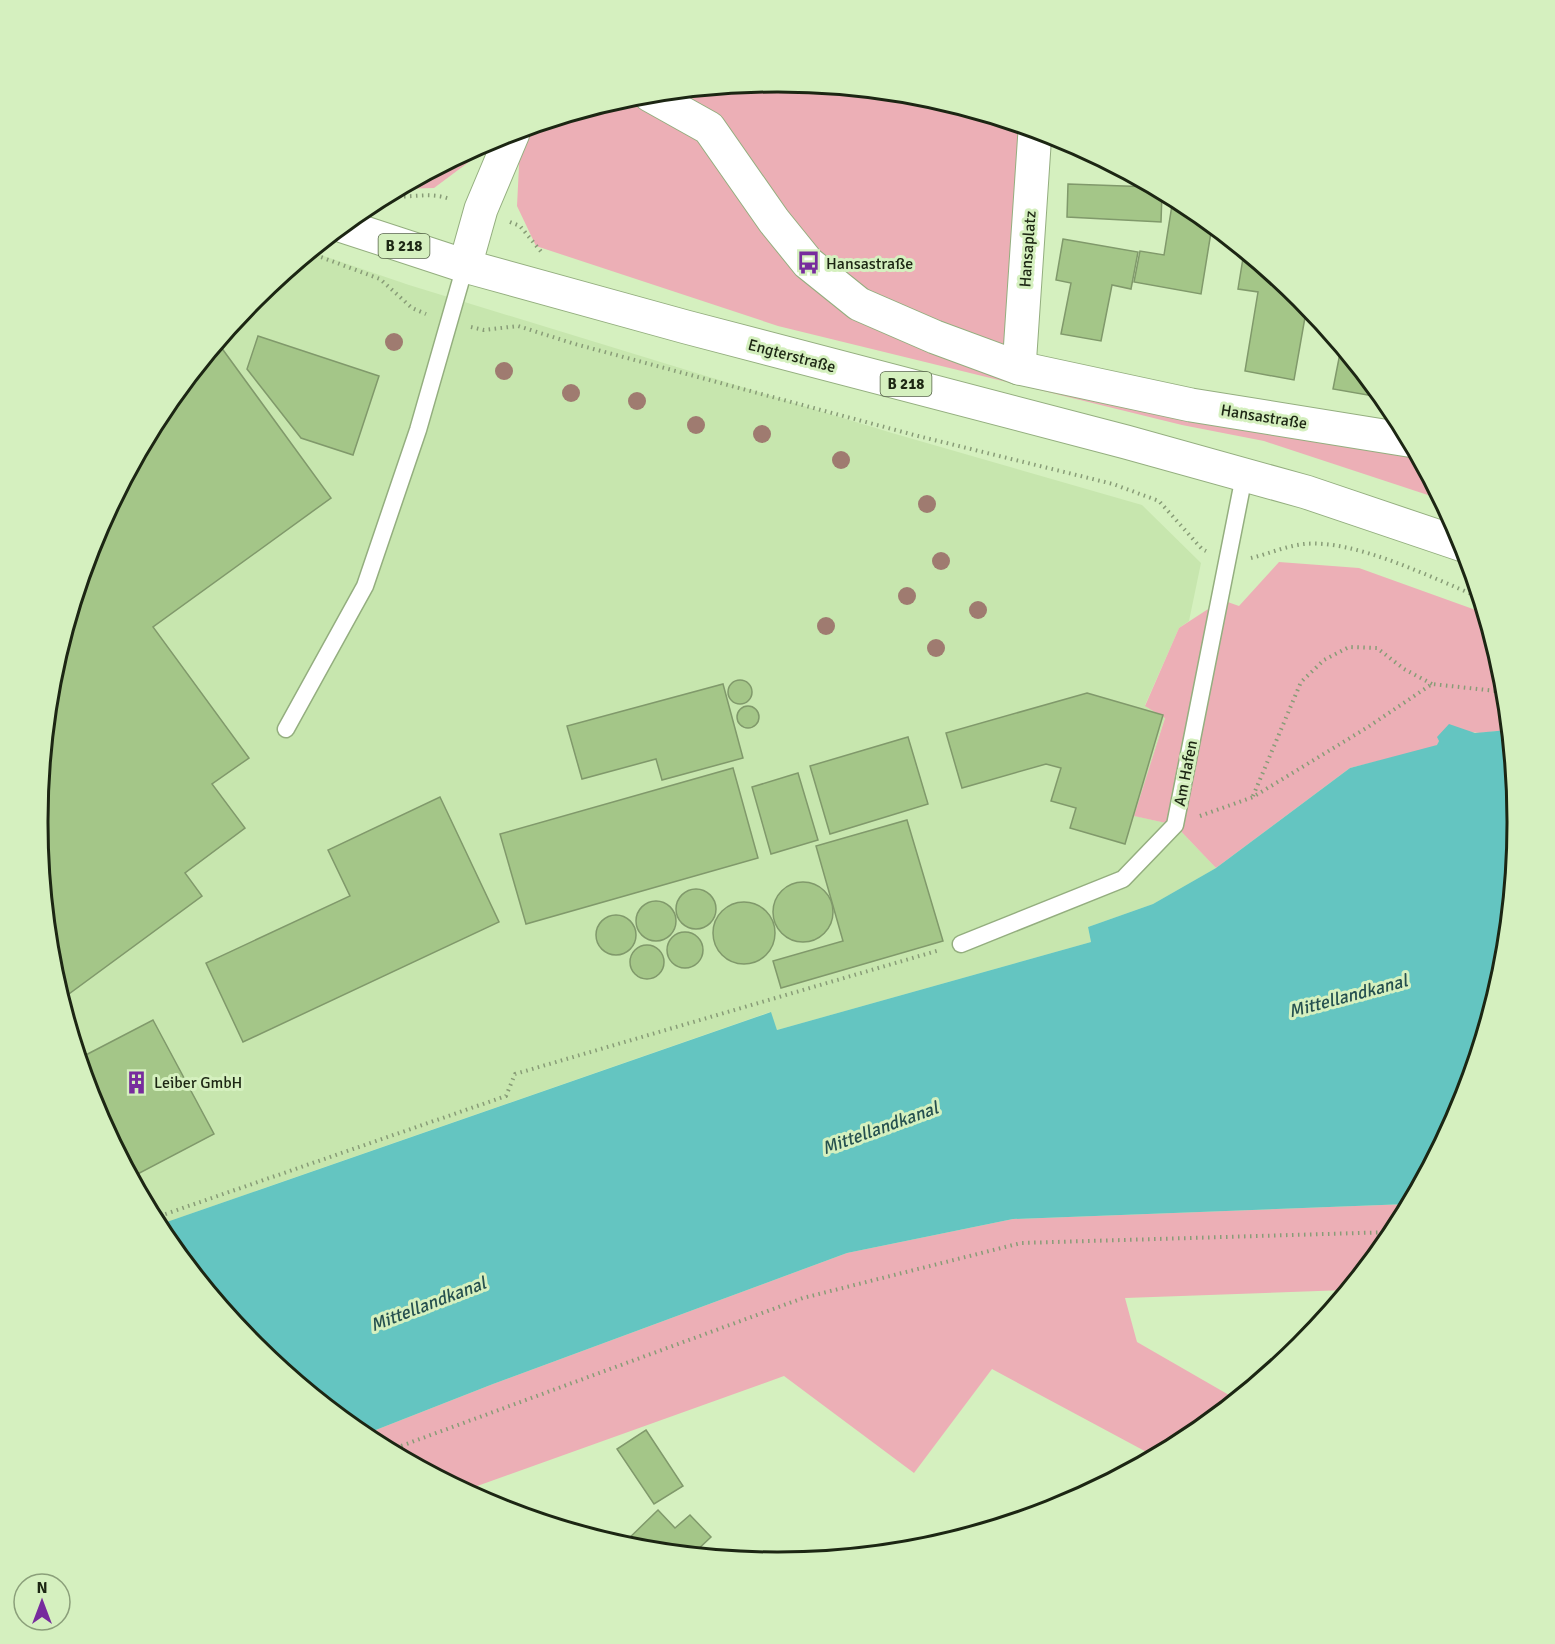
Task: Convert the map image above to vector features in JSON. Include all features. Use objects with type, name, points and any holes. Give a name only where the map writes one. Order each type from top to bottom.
[{"type":"street","name":"Hansastraße","points":[[664,102],[709,128],[774,221],[808,263],[860,304],[935,337],[1018,368],[1191,405],[1397,438]]},
{"type":"street","name":"Hansaplatz","points":[[1018,368],[1034,139]]},
{"type":"street","points":[[465,266],[481,209],[508,144]]},
{"type":"street","name":"Engterstraße","points":[[352,229],[465,266],[686,327],[1114,438],[1244,476]]},
{"type":"street","name":"B 218","points":[[1244,476],[1306,492],[1450,541]]},
{"type":"lane","points":[[286,729],[365,586],[418,430],[465,266]]},
{"type":"lane","name":"Am Hafen","points":[[961,944],[1123,879],[1175,825],[1244,476]]},
{"type":"path","points":[[404,195],[437,194],[481,209]]},
{"type":"path","points":[[318,256],[380,279],[412,308],[449,322],[484,330],[518,326],[575,344],[906,433],[1113,484],[1159,501],[1202,549],[1227,559],[1252,558],[1304,544],[1344,546],[1414,570],[1470,593]]},
{"type":"path","points":[[1253,797],[1301,681],[1324,660],[1349,646],[1377,648],[1404,669],[1432,684],[1495,691]]},
{"type":"path","points":[[1175,825],[1253,797],[1368,727],[1432,684]]},
{"type":"path","points":[[163,1215],[506,1096],[515,1074],[961,944]]},
{"type":"path","points":[[400,1446],[803,1298],[1021,1243],[1380,1232]]},
{"type":"shaded area","points":[[778,92],[873,99],[966,117],[1012,131],[1034,139],[1019,368],[1396,437],[1430,496],[1264,441],[1182,425],[778,326],[536,246],[517,206],[519,166],[517,141],[543,131],[589,117],[635,107],[730,94]]},
{"type":"shaded area","points":[[470,161],[434,188],[416,189]]},
{"type":"shaded area","points":[[320,255],[409,285],[892,433],[1142,505],[1201,563],[1189,621],[1179,628],[1145,705],[1165,717],[1135,816],[1175,825],[1216,868],[1153,904],[1088,927],[1091,942],[777,1030],[770,1012],[168,1222],[146,1187],[123,1145],[87,1056],[73,1011],[54,917],[48,822],[54,727],[62,680],[87,588],[123,499],[146,457],[171,417],[229,341],[262,306]]},
{"type":"shaded area","points":[[1279,562],[1359,568],[1475,610],[1493,680],[1501,731],[1470,732],[1439,741],[1438,745],[1427,749],[1350,768],[1216,868],[1175,825],[1134,816],[1165,718],[1145,706],[1179,628],[1222,600],[1239,606]]},
{"type":"shaded area","points":[[1398,1204],[1336,1290],[1125,1298],[1137,1342],[1229,1395],[1183,1429],[1146,1452],[992,1369],[914,1473],[784,1376],[477,1486],[413,1454],[374,1431],[493,1384],[847,1253],[1013,1219]]},
{"type":"water","name":"Mittellandkanal","points":[[1449,724],[1475,733],[1501,731],[1507,822],[1505,870],[1501,917],[1493,964],[1468,1056],[1432,1145],[1398,1204],[1013,1219],[847,1253],[493,1384],[374,1431],[333,1401],[262,1338],[229,1303],[168,1222],[771,1012],[777,1030],[1091,942],[1088,927],[1153,904],[1216,868],[1350,768],[1437,745],[1439,741],[1437,737]]},
{"type":"building","points":[[1068,184],[1135,186],[1162,202],[1161,222],[1067,217]]},
{"type":"building","points":[[1172,208],[1211,235],[1201,294],[1134,282],[1140,251],[1164,255]]},
{"type":"building","points":[[1063,239],[1138,252],[1131,289],[1112,285],[1101,341],[1061,334],[1071,283],[1056,280]]},
{"type":"building","points":[[1243,261],[1305,319],[1294,380],[1245,371],[1258,292],[1238,289]]},
{"type":"building","points":[[258,336],[379,376],[353,455],[301,438],[247,369]]},
{"type":"building","points":[[222,349],[331,498],[153,627],[249,758],[212,784],[245,828],[185,873],[202,896],[69,994],[54,917],[48,822],[54,727],[73,633],[87,588],[123,499],[171,417]]},
{"type":"building","points":[[1339,357],[1368,395],[1333,389]]},
{"type":"building","points":[[740,680],[748,684],[752,692],[748,700],[740,704],[732,700],[728,692],[732,684]]},
{"type":"building","points":[[723,684],[743,758],[662,780],[656,759],[582,779],[567,726]]},
{"type":"building","points":[[1087,693],[1163,715],[1125,844],[1070,828],[1076,808],[1051,801],[1061,768],[1046,764],[962,788],[946,733]]},
{"type":"building","points":[[748,706],[756,709],[759,717],[756,725],[748,728],[740,725],[737,717],[740,709]]},
{"type":"building","points":[[908,737],[928,804],[830,834],[810,766]]},
{"type":"building","points":[[733,768],[758,858],[526,924],[500,834]]},
{"type":"building","points":[[798,773],[818,840],[771,854],[752,787]]},
{"type":"building","points":[[440,797],[499,922],[243,1042],[206,963],[350,896],[328,850]]},
{"type":"building","points":[[907,820],[943,941],[781,988],[773,961],[843,941],[816,846]]},
{"type":"building","points":[[797,882],[809,882],[820,887],[828,895],[833,912],[831,924],[820,937],[809,942],[797,942],[786,937],[778,929],[773,918],[773,906],[778,895],[786,887]]},
{"type":"building","points":[[696,889],[704,890],[710,895],[715,901],[715,917],[710,923],[704,928],[696,929],[688,928],[682,923],[677,917],[676,909],[677,901],[682,895],[688,890]]},
{"type":"building","points":[[656,901],[664,902],[670,907],[675,913],[675,929],[670,935],[664,940],[656,941],[648,940],[642,935],[637,929],[636,921],[637,913],[642,907],[648,902]]},
{"type":"building","points":[[744,902],[756,904],[766,911],[773,921],[775,933],[773,945],[766,955],[756,962],[744,964],[732,962],[722,955],[715,945],[713,933],[715,921],[722,911],[732,904]]},
{"type":"building","points":[[616,915],[630,921],[636,935],[630,949],[616,955],[602,949],[596,935],[602,921]]},
{"type":"building","points":[[685,932],[697,938],[703,950],[697,962],[685,968],[673,962],[667,950],[673,938]]},
{"type":"building","points":[[647,945],[659,950],[664,962],[659,974],[647,979],[635,974],[630,962],[635,950]]},
{"type":"building","name":"Leiber GmbH","points":[[153,1020],[214,1134],[139,1174],[123,1145],[87,1055]]},
{"type":"building","points":[[646,1430],[683,1486],[654,1504],[617,1449]]},
{"type":"building","points":[[658,1510],[675,1528],[690,1515],[711,1537],[700,1547],[631,1536]]},
{"type":"place","name":"Hansastraße","points":[[808,263]]},
{"type":"place","name":"Leiber GmbH","points":[[136,1082]]}]
